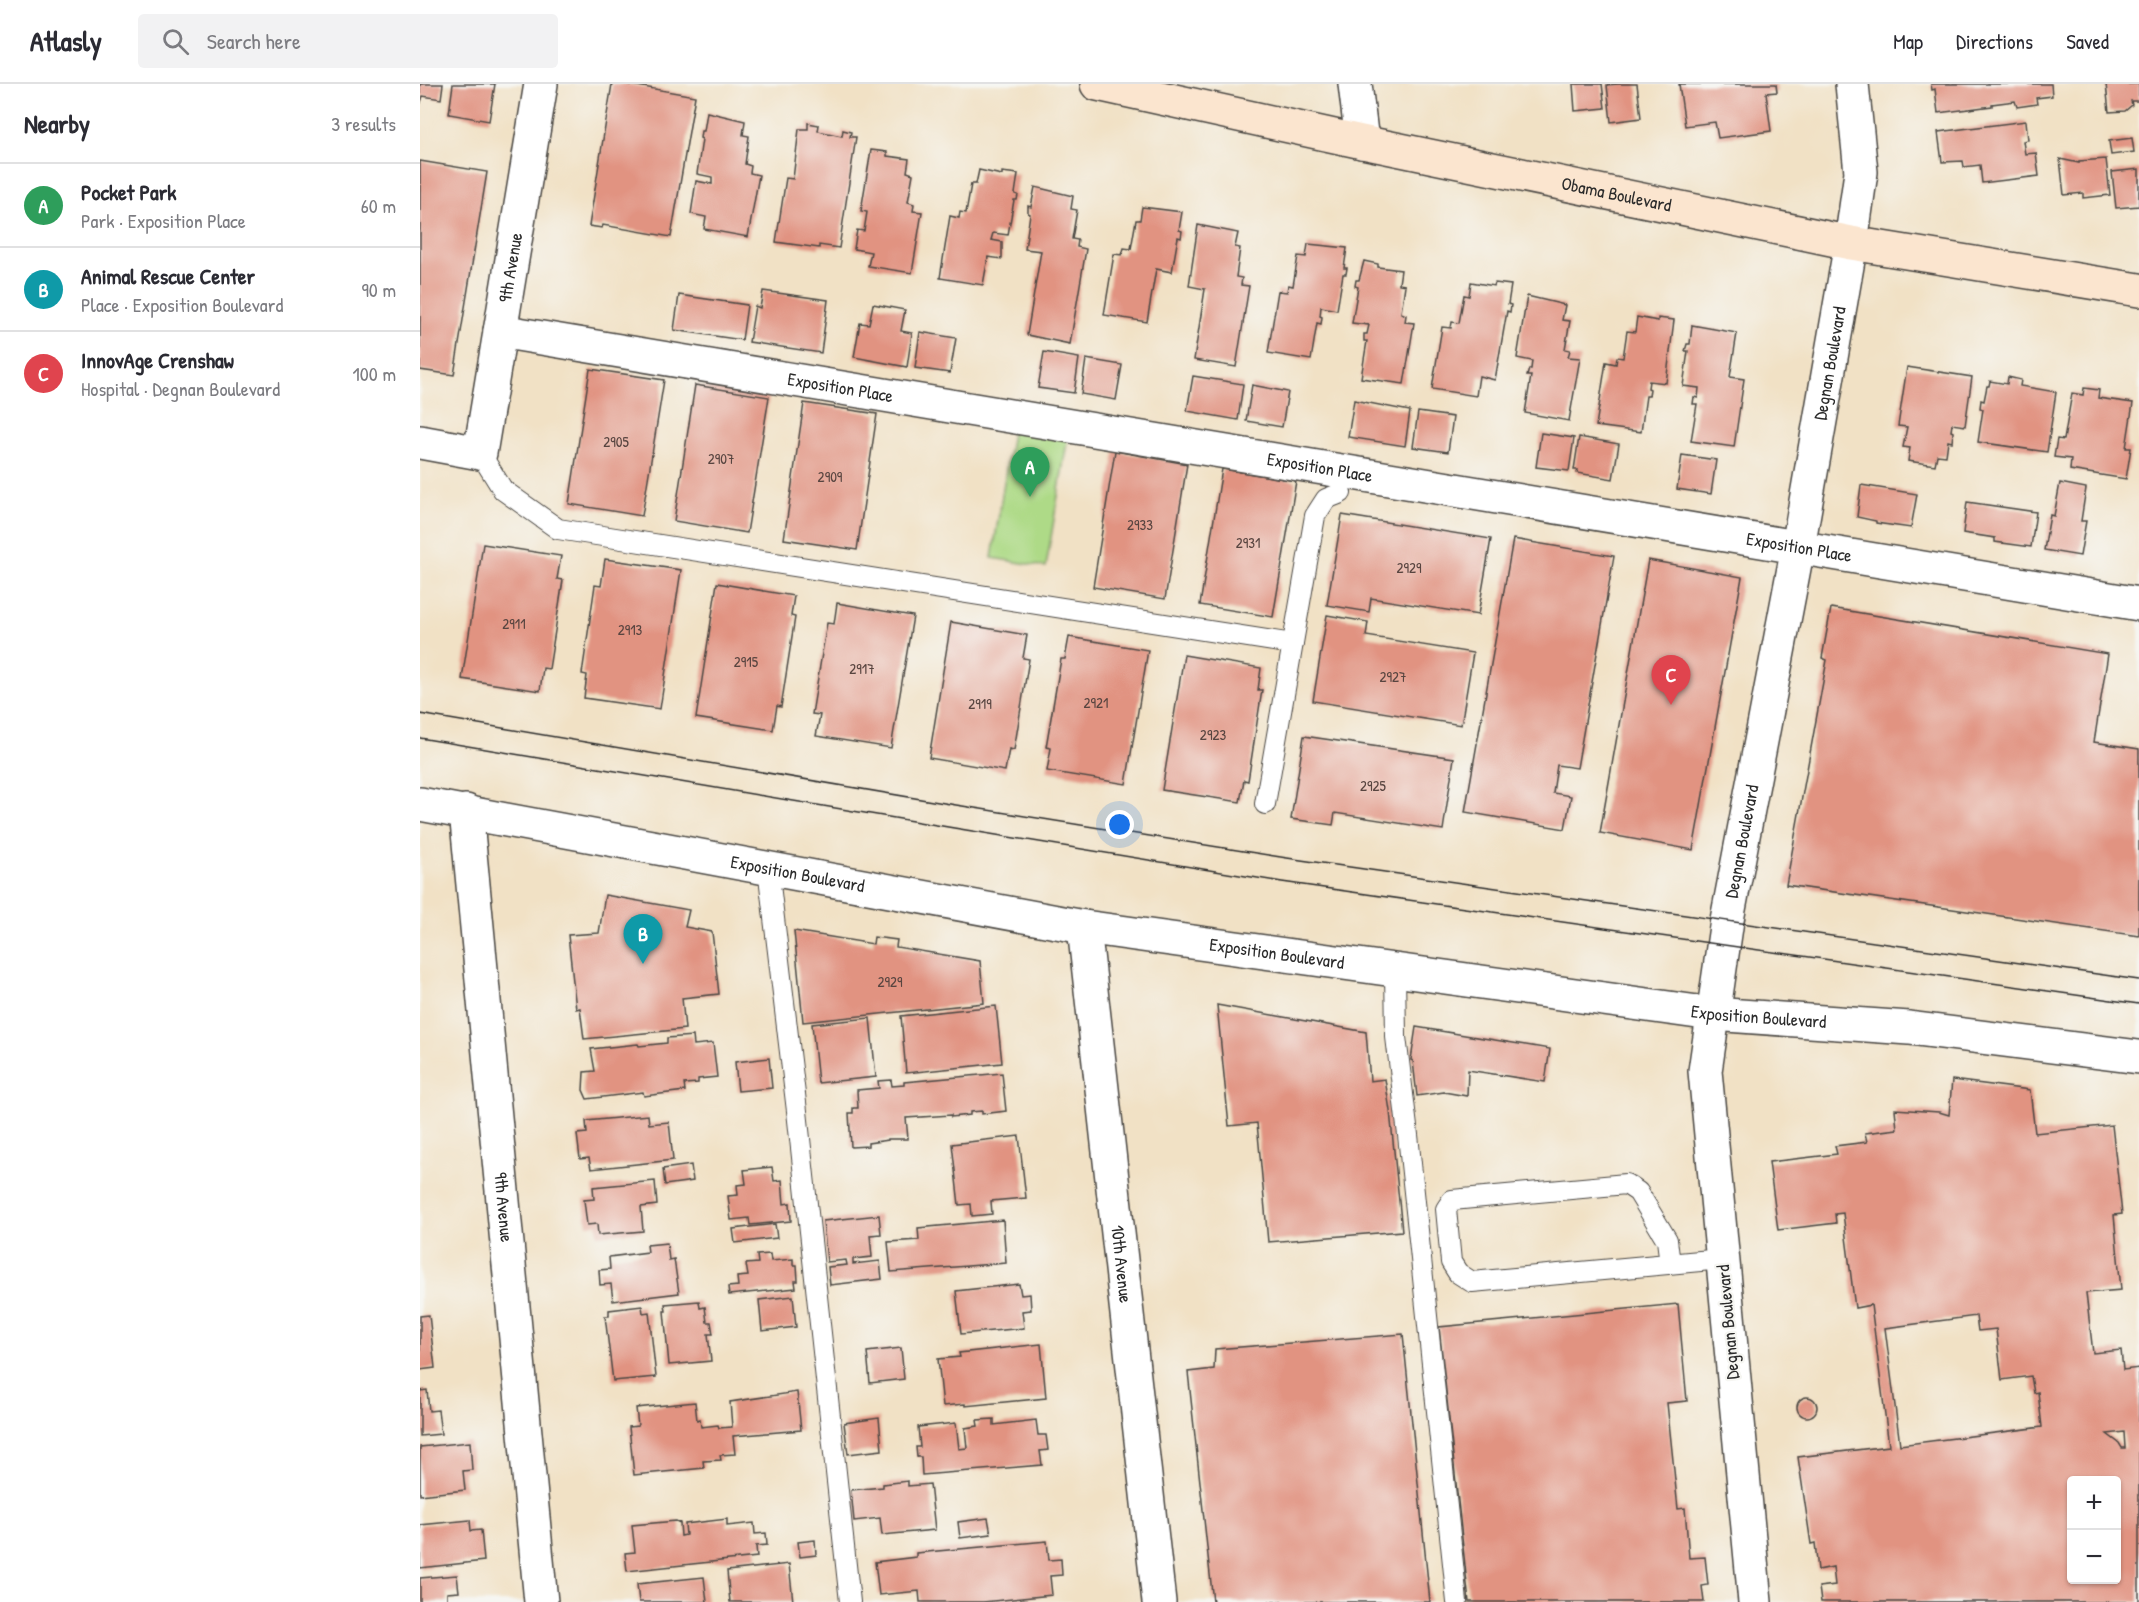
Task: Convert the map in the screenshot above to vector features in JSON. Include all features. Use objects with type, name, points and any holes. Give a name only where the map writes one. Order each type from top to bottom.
[{"type":"main road","name":"Obama Boulevard","points":[[1097,84],[1362,142],[1851,243],[2139,290]]},
{"type":"street","name":"9th Avenue","points":[[480,453],[541,84]]},
{"type":"street","points":[[1355,84],[1362,142]]},
{"type":"street","name":"Degnan Boulevard","points":[[1755,1602],[1705,1071],[1727,920],[1798,547],[1851,243],[1861,172],[1852,84]]},
{"type":"street","name":"Exposition Place","points":[[500,331],[2139,604]]},
{"type":"street","points":[[420,442],[480,453]]},
{"type":"street","name":"Exposition Boulevard","points":[[420,804],[1084,927],[1712,1014],[1909,1028],[2139,1057]]},
{"type":"street","name":"9th Avenue","points":[[466,812],[541,1602]]},
{"type":"street","name":"10th Avenue","points":[[1084,927],[1159,1602]]},
{"type":"lane","points":[[480,453],[503,490],[558,529],[1293,644]]},
{"type":"lane","points":[[1265,804],[1315,516],[1326,499],[1341,494]]},
{"type":"lane","points":[[768,868],[797,1111],[850,1602]]},
{"type":"lane","points":[[1395,970],[1396,1037],[1457,1602]]},
{"type":"lane","points":[[1670,1264],[1667,1240],[1638,1192],[1626,1184],[1452,1200],[1446,1209],[1451,1262],[1458,1273],[1472,1282],[1670,1264],[1722,1259]]},
{"type":"green space","points":[[1013,426],[1068,436],[1046,567],[992,558]]},
{"type":"building","points":[[420,84],[443,84],[441,99],[423,96],[420,105]]},
{"type":"building","points":[[453,84],[495,84],[489,121],[449,114]]},
{"type":"building","points":[[612,84],[626,84],[695,96],[671,237],[603,225],[602,228],[589,226]]},
{"type":"building","points":[[1573,84],[1602,84],[1605,108],[1575,111]]},
{"type":"building","points":[[1637,84],[1641,118],[1611,122],[1607,85]]},
{"type":"building","points":[[1679,84],[1776,84],[1777,92],[1766,93],[1771,131],[1718,138],[1715,122],[1685,126]]},
{"type":"building","points":[[1931,84],[2051,84],[2052,96],[2036,98],[2037,104],[2017,107],[2015,101],[1938,113],[1935,89],[1932,90]]},
{"type":"building","points":[[2106,84],[2139,84],[2139,101],[2131,101],[2132,105],[2125,111],[2109,112]]},
{"type":"building","points":[[707,112],[745,121],[743,135],[749,136],[745,164],[751,166],[750,173],[759,175],[748,237],[704,229],[706,217],[691,214],[696,181],[712,184],[712,177],[697,174],[701,131],[704,131]]},
{"type":"building","points":[[2026,121],[2028,140],[2023,141],[2025,154],[2036,153],[2039,176],[1982,183],[1980,165],[1964,167],[1963,161],[1942,162],[1938,132]]},
{"type":"building","points":[[808,123],[819,125],[818,131],[842,136],[843,130],[851,132],[850,137],[856,137],[839,248],[819,245],[819,248],[776,242],[786,178],[793,179],[799,129],[808,129]]},
{"type":"building","points":[[2132,138],[2134,152],[2111,155],[2109,141]]},
{"type":"building","points":[[871,150],[887,152],[887,156],[909,159],[907,172],[913,174],[908,202],[914,204],[913,211],[922,212],[912,273],[868,266],[871,252],[854,249],[857,230],[864,231],[867,212],[861,211]]},
{"type":"building","points":[[2060,159],[2079,163],[2079,161],[2106,159],[2110,195],[2083,198],[2083,193],[2064,195]]},
{"type":"building","points":[[420,161],[487,172],[454,375],[420,370]]},
{"type":"building","points":[[2139,169],[2139,206],[2116,208],[2112,172]]},
{"type":"building","points":[[979,170],[1002,175],[1002,172],[1018,174],[1015,194],[1018,195],[1017,200],[1014,200],[1008,235],[993,233],[991,240],[1002,242],[1002,259],[988,257],[983,285],[940,278],[950,216],[959,218],[960,212],[966,213],[971,184],[976,184]]},
{"type":"building","points":[[1035,187],[1073,196],[1071,209],[1077,210],[1072,239],[1078,240],[1077,247],[1086,249],[1070,344],[1027,335],[1041,251],[1025,249],[1030,214],[1028,206],[1031,207]]},
{"type":"building","points":[[1142,207],[1182,212],[1179,230],[1182,231],[1181,238],[1178,237],[1172,272],[1156,269],[1147,322],[1104,315],[1114,254],[1122,255],[1124,248],[1131,249],[1136,220],[1140,220]]},
{"type":"building","points":[[1198,225],[1238,233],[1235,247],[1240,248],[1236,277],[1242,278],[1241,285],[1249,286],[1236,367],[1194,360],[1205,289],[1189,286]]},
{"type":"building","points":[[1308,244],[1347,248],[1344,268],[1347,268],[1346,274],[1343,274],[1337,310],[1321,307],[1321,324],[1317,323],[1311,360],[1268,353],[1278,291],[1287,292],[1288,285],[1293,286],[1298,256],[1306,257]]},
{"type":"building","points":[[1364,261],[1378,264],[1378,267],[1401,270],[1399,284],[1405,285],[1401,313],[1406,315],[1405,322],[1414,323],[1404,384],[1361,378],[1367,341],[1364,341],[1364,334],[1367,334],[1369,325],[1352,323],[1358,287],[1355,286],[1356,280],[1359,280]]},
{"type":"building","points":[[1471,282],[1494,286],[1495,283],[1511,285],[1508,304],[1511,305],[1510,312],[1507,311],[1495,380],[1479,376],[1476,396],[1432,389],[1442,327],[1451,328],[1452,322],[1459,323],[1464,295],[1469,296]]},
{"type":"building","points":[[763,291],[828,300],[821,353],[749,342],[755,306],[760,308]]},
{"type":"building","points":[[679,295],[747,305],[742,340],[674,330]]},
{"type":"building","points":[[1527,296],[1565,305],[1562,320],[1570,321],[1565,349],[1570,350],[1568,357],[1580,358],[1569,421],[1525,413],[1531,376],[1527,376],[1532,361],[1517,358]]},
{"type":"building","points":[[873,304],[905,310],[901,331],[912,333],[907,367],[854,357],[860,323],[869,324]]},
{"type":"building","points":[[1637,317],[1658,321],[1658,318],[1674,320],[1666,383],[1649,381],[1649,396],[1646,396],[1641,432],[1596,426],[1606,362],[1616,364],[1617,357],[1623,358],[1627,331],[1635,332]]},
{"type":"building","points":[[1692,325],[1737,333],[1730,377],[1744,379],[1734,447],[1691,441],[1697,404],[1693,404],[1694,397],[1698,398],[1699,388],[1683,386],[1688,351],[1685,351],[1687,344],[1690,344]]},
{"type":"building","points":[[920,332],[956,338],[950,373],[915,368]]},
{"type":"building","points":[[1044,352],[1079,358],[1074,393],[1038,388]]},
{"type":"building","points":[[1086,359],[1122,365],[1116,400],[1081,394]]},
{"type":"building","points":[[1907,367],[1972,377],[1965,426],[1952,424],[1952,442],[1948,441],[1946,456],[1937,455],[1935,465],[1908,461],[1910,448],[1903,447],[1907,427],[1898,426]]},
{"type":"building","points":[[590,369],[664,380],[642,516],[569,504]]},
{"type":"building","points":[[1193,376],[1243,384],[1238,420],[1187,411]]},
{"type":"building","points":[[2008,377],[2021,380],[2020,386],[2056,392],[2047,452],[1978,442],[1983,409],[1980,408],[1981,400],[1984,401],[1987,386],[1990,381],[2007,384]]},
{"type":"building","points":[[695,385],[769,397],[747,533],[674,521]]},
{"type":"building","points":[[1252,385],[1288,392],[1282,427],[1246,421]]},
{"type":"building","points":[[2084,388],[2099,390],[2098,398],[2133,403],[2126,448],[2131,448],[2126,479],[2070,470],[2071,459],[2054,457],[2057,439],[2064,440],[2072,393],[2083,395]]},
{"type":"building","points":[[1354,400],[1410,411],[1405,446],[1348,437]]},
{"type":"building","points":[[804,403],[877,414],[857,550],[784,539]]},
{"type":"building","points":[[1418,412],[1453,417],[1448,452],[1413,447]]},
{"type":"building","points":[[1541,433],[1574,438],[1569,471],[1536,467]]},
{"type":"building","points":[[1579,437],[1619,444],[1613,479],[1577,473],[1578,470],[1574,470]]},
{"type":"building","points":[[1115,451],[1187,464],[1165,599],[1093,587]]},
{"type":"building","points":[[1682,455],[1716,460],[1711,494],[1677,489]]},
{"type":"building","points":[[1222,469],[1296,481],[1273,617],[1200,605]]},
{"type":"building","points":[[2060,483],[2086,488],[2081,521],[2086,521],[2080,556],[2044,550],[2050,515],[2054,516]]},
{"type":"building","points":[[1861,485],[1917,494],[1911,528],[1876,523],[1876,521],[1857,517]]},
{"type":"building","points":[[1967,502],[2036,512],[2031,547],[1995,542],[1995,538],[1963,533]]},
{"type":"building","points":[[1342,515],[1491,539],[1478,615],[1371,598],[1369,612],[1327,605]]},
{"type":"building","points":[[1513,539],[1614,556],[1577,768],[1557,765],[1553,793],[1571,796],[1565,829],[1465,812]]},
{"type":"building","points":[[483,544],[561,556],[557,579],[563,580],[549,669],[543,668],[540,691],[462,679]]},
{"type":"building","points":[[605,559],[681,570],[660,709],[584,698],[587,675],[582,674],[595,585],[601,586]]},
{"type":"building","points":[[1648,560],[1742,577],[1693,850],[1600,833]]},
{"type":"building","points":[[717,583],[794,596],[791,616],[795,617],[781,707],[777,706],[773,730],[696,718]]},
{"type":"building","points":[[837,603],[913,616],[891,748],[816,736],[820,715],[812,714],[827,623],[834,624]]},
{"type":"building","points":[[1831,608],[2108,654],[2094,742],[2139,749],[2139,936],[1786,885],[1827,660],[1822,658]]},
{"type":"building","points":[[1327,615],[1368,622],[1366,636],[1473,653],[1461,725],[1313,701]]},
{"type":"building","points":[[951,622],[1027,635],[1023,658],[1029,659],[1014,750],[1009,749],[1005,771],[929,758]]},
{"type":"building","points":[[1069,637],[1148,650],[1126,784],[1047,771],[1051,748],[1046,747],[1061,659],[1065,659]]},
{"type":"building","points":[[1184,655],[1261,668],[1258,690],[1262,690],[1248,781],[1244,780],[1240,802],[1162,790]]},
{"type":"building","points":[[1304,736],[1454,758],[1443,830],[1335,813],[1333,825],[1291,819]]},
{"type":"building","points":[[605,895],[689,910],[685,927],[712,932],[719,994],[682,998],[685,1029],[584,1039],[580,1008],[576,1009],[568,935],[599,933]]},
{"type":"building","points":[[794,931],[873,944],[874,937],[897,940],[896,947],[980,961],[984,1003],[803,1022]]},
{"type":"building","points":[[1217,1005],[1366,1032],[1370,1081],[1385,1079],[1402,1231],[1268,1242],[1257,1123],[1229,1126]]},
{"type":"building","points":[[996,1006],[1002,1063],[906,1073],[901,1016]]},
{"type":"building","points":[[870,1018],[876,1077],[818,1083],[812,1024]]},
{"type":"building","points":[[1416,1027],[1550,1049],[1545,1082],[1468,1070],[1467,1096],[1444,1092],[1417,1096],[1413,1061],[1411,1060]]},
{"type":"building","points":[[693,1036],[694,1045],[713,1043],[717,1077],[698,1079],[698,1083],[684,1084],[685,1091],[644,1096],[643,1092],[587,1099],[583,1090],[584,1072],[595,1071],[591,1049],[667,1043],[667,1038]]},
{"type":"building","points":[[769,1058],[772,1088],[738,1091],[735,1062]]},
{"type":"building","points":[[1002,1073],[1006,1111],[982,1114],[982,1111],[970,1112],[970,1115],[951,1117],[951,1115],[906,1118],[908,1139],[888,1139],[868,1143],[868,1146],[851,1147],[849,1113],[853,1113],[853,1108],[858,1108],[857,1090],[879,1088],[878,1081],[891,1080],[892,1086],[904,1085],[904,1082]]},
{"type":"building","points":[[1952,1080],[2030,1090],[2035,1133],[2112,1125],[2122,1214],[2114,1215],[2121,1290],[2086,1293],[2093,1353],[2121,1350],[2123,1370],[2139,1368],[2139,1602],[1821,1602],[1819,1587],[1835,1585],[1833,1567],[1818,1570],[1815,1543],[1811,1544],[1798,1457],[1889,1446],[1871,1305],[1855,1308],[1843,1213],[1835,1214],[1836,1223],[1778,1230],[1769,1162],[1837,1154],[1835,1146],[1867,1142],[1865,1133],[1897,1129],[1895,1109],[1939,1112],[1949,1115]],"holes":[[[1976,1316],[1978,1331],[1996,1329],[2002,1380],[2031,1376],[2034,1393],[2038,1392],[2042,1427],[1900,1445],[1885,1328]],[[2124,1432],[2125,1448],[2122,1448],[2107,1434]]]},
{"type":"building","points":[[648,1115],[649,1124],[669,1122],[673,1160],[591,1169],[589,1158],[580,1159],[577,1134],[587,1133],[586,1121]]},
{"type":"building","points":[[1019,1136],[1026,1198],[991,1201],[992,1214],[972,1216],[971,1204],[959,1205],[952,1144]]},
{"type":"building","points":[[691,1165],[693,1181],[665,1185],[663,1169]]},
{"type":"building","points":[[772,1167],[774,1181],[782,1180],[784,1204],[790,1203],[791,1221],[750,1225],[749,1218],[731,1220],[728,1196],[738,1195],[737,1185],[746,1184],[744,1170]]},
{"type":"building","points":[[655,1181],[657,1205],[641,1207],[643,1231],[598,1235],[597,1224],[587,1225],[584,1200],[594,1199],[593,1187]]},
{"type":"building","points":[[879,1215],[881,1234],[870,1235],[872,1257],[853,1259],[853,1264],[880,1261],[882,1279],[830,1285],[828,1267],[847,1265],[846,1260],[827,1262],[823,1221]]},
{"type":"building","points":[[1003,1220],[1006,1263],[891,1272],[888,1242],[919,1240],[918,1228]]},
{"type":"building","points":[[775,1224],[777,1238],[735,1243],[733,1229]]},
{"type":"building","points":[[667,1243],[669,1260],[674,1259],[679,1293],[613,1301],[611,1284],[600,1285],[599,1270],[610,1269],[609,1257],[648,1252],[647,1245]]},
{"type":"building","points":[[770,1254],[771,1261],[793,1259],[793,1265],[797,1265],[796,1288],[729,1295],[728,1287],[738,1286],[737,1277],[748,1276],[746,1264],[758,1263],[757,1255]]},
{"type":"building","points":[[1019,1284],[1021,1295],[1030,1294],[1031,1310],[1022,1311],[1024,1328],[961,1334],[956,1291]]},
{"type":"building","points":[[793,1296],[796,1327],[762,1331],[759,1300]]},
{"type":"building","points":[[699,1301],[700,1308],[705,1307],[707,1322],[711,1322],[713,1334],[708,1334],[711,1361],[669,1365],[665,1304]]},
{"type":"building","points":[[1678,1304],[1687,1401],[1667,1403],[1678,1509],[1685,1508],[1689,1558],[1705,1557],[1708,1585],[1702,1586],[1704,1602],[1469,1602],[1439,1327]]},
{"type":"building","points":[[642,1306],[643,1313],[649,1312],[656,1377],[613,1381],[605,1316],[609,1316],[609,1310]]},
{"type":"building","points":[[429,1315],[435,1368],[420,1370],[420,1316]]},
{"type":"building","points":[[1403,1334],[1430,1602],[1213,1602],[1188,1372],[1214,1369],[1215,1349]]},
{"type":"building","points":[[1041,1344],[1046,1398],[943,1406],[938,1359],[960,1357],[959,1353]]},
{"type":"building","points":[[901,1348],[904,1379],[870,1383],[867,1352]]},
{"type":"building","points":[[427,1390],[429,1411],[438,1410],[441,1434],[420,1436],[420,1391]]},
{"type":"building","points":[[797,1392],[801,1430],[733,1436],[735,1454],[720,1455],[721,1460],[703,1461],[704,1468],[634,1475],[629,1427],[638,1426],[636,1408],[695,1402],[697,1420],[700,1419],[701,1427],[718,1425],[719,1428],[732,1427],[730,1402]]},
{"type":"building","points":[[1807,1397],[1814,1400],[1817,1407],[1814,1414],[1807,1417],[1800,1414],[1797,1407],[1800,1400]]},
{"type":"building","points":[[879,1418],[882,1450],[848,1454],[844,1423]]},
{"type":"building","points":[[994,1419],[994,1425],[1036,1420],[1038,1435],[1046,1435],[1048,1450],[1040,1451],[1042,1465],[922,1475],[921,1457],[917,1457],[916,1447],[920,1447],[918,1427],[956,1423],[959,1449],[967,1448],[965,1428],[978,1426],[977,1420]]},
{"type":"building","points":[[470,1442],[472,1470],[463,1471],[465,1490],[420,1495],[420,1447]]},
{"type":"building","points":[[908,1481],[908,1486],[930,1484],[935,1530],[882,1535],[880,1518],[854,1521],[851,1490],[883,1487],[883,1484]]},
{"type":"building","points":[[988,1518],[991,1534],[960,1538],[958,1522]]},
{"type":"building","points":[[727,1519],[727,1526],[754,1523],[755,1534],[766,1533],[767,1545],[756,1546],[757,1557],[627,1571],[625,1553],[635,1552],[632,1525],[676,1521],[680,1523],[681,1536],[686,1535],[685,1524]]},
{"type":"building","points":[[470,1520],[471,1531],[481,1530],[484,1561],[420,1568],[420,1525]]},
{"type":"building","points":[[815,1540],[816,1555],[800,1557],[798,1542]]},
{"type":"building","points":[[1047,1541],[1049,1560],[1061,1559],[1062,1575],[1050,1576],[1052,1595],[983,1602],[920,1602],[919,1591],[879,1595],[875,1562],[916,1557],[916,1553]]},
{"type":"building","points":[[789,1564],[793,1602],[730,1602],[727,1571]]},
{"type":"building","points":[[457,1575],[459,1592],[447,1593],[447,1602],[420,1602],[420,1578]]},
{"type":"building","points":[[704,1577],[707,1602],[639,1602],[637,1584]]},
{"type":"tram line","points":[[420,714],[956,805],[1287,858],[2139,980]]},
{"type":"tram line","points":[[420,738],[1282,882],[2139,1004]]},
{"type":"place","name":"Pocket Park","points":[[1030,497]]},
{"type":"place","name":"InnovAge Crenshaw","points":[[1671,705]]},
{"type":"place","name":"Animal Rescue Center","points":[[643,964]]}]
